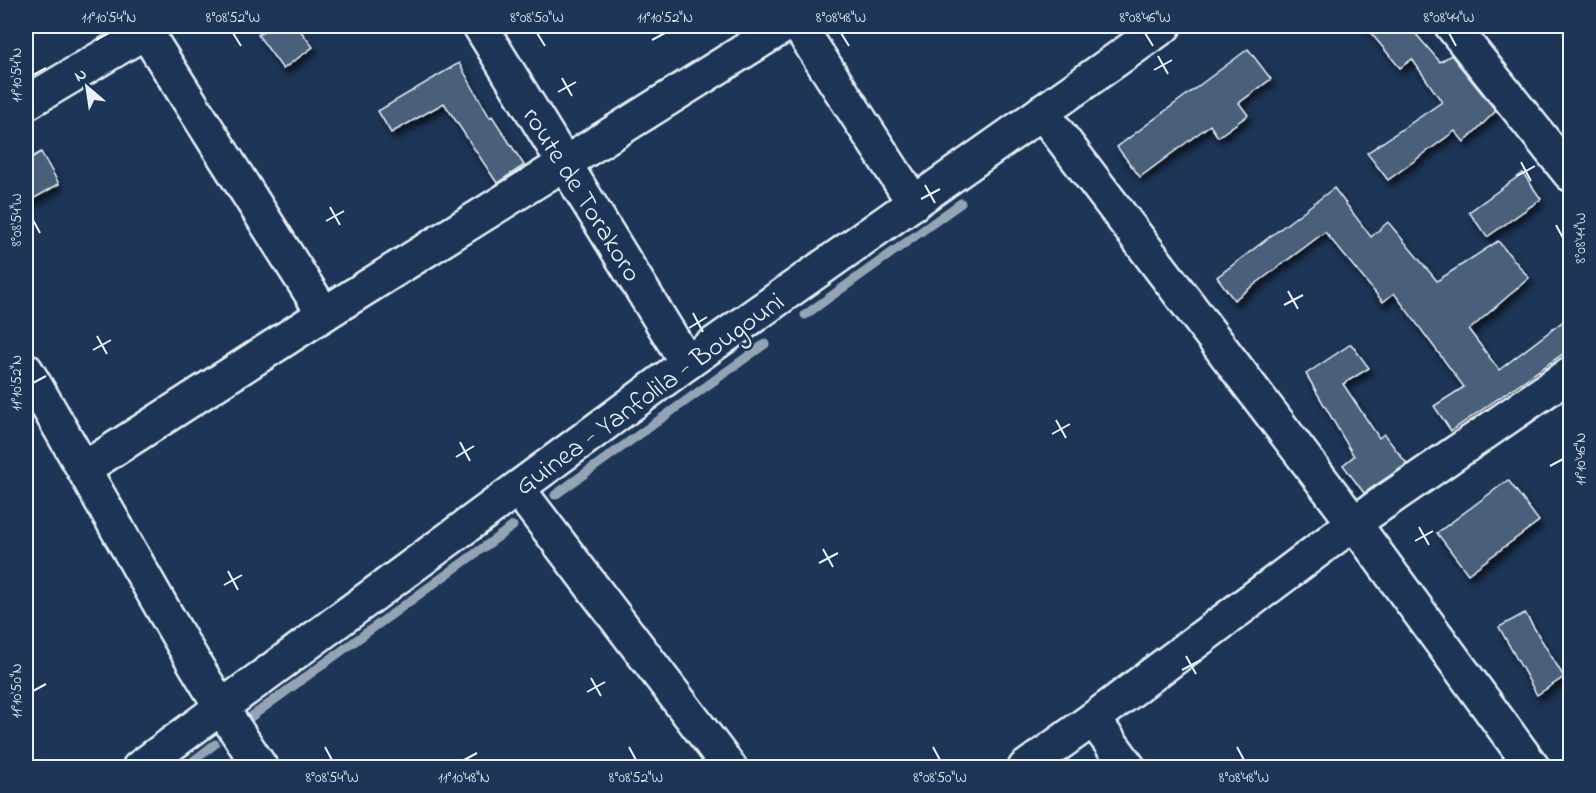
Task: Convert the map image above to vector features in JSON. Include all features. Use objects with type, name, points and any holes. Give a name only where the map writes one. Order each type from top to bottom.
[{"type":"street","name":"route de Torakoro","points":[[480,26],[687,363]]},
{"type":"street","points":[[85,468],[324,314],[784,26]]},
{"type":"street","points":[[799,26],[914,203]]},
{"type":"street","name":"Guinea - Yanfolila - Bougouni","points":[[139,768],[687,363],[1164,26]]},
{"type":"street","points":[[1452,26],[1570,174]]},
{"type":"street","points":[[26,103],[147,27],[324,314]]},
{"type":"street","points":[[1042,112],[1354,523],[1533,768]]},
{"type":"street","points":[[26,369],[85,468],[221,709],[261,768]]},
{"type":"street","points":[[1024,768],[1354,523],[1570,374]]},
{"type":"street","points":[[518,489],[730,768]]},
{"type":"street","points":[[1093,719],[1129,768]]},
{"type":"building","points":[[271,26],[297,26],[313,47],[283,69],[258,35]]},
{"type":"building","points":[[1365,26],[1409,26],[1440,62],[1451,55],[1496,111],[1464,142],[1455,131],[1388,180],[1367,153],[1442,102],[1412,59],[1400,68]]},
{"type":"building","points":[[1248,49],[1271,79],[1239,103],[1248,115],[1218,137],[1210,125],[1140,177],[1117,147]]},
{"type":"building","points":[[459,63],[490,118],[492,116],[524,165],[497,183],[444,103],[391,133],[378,111]]},
{"type":"building","points":[[41,152],[59,184],[26,203],[26,161]]},
{"type":"building","points":[[1523,173],[1541,199],[1487,237],[1469,212]]},
{"type":"building","points":[[1334,188],[1371,237],[1388,222],[1437,281],[1498,241],[1529,278],[1469,330],[1499,370],[1570,316],[1570,349],[1451,431],[1434,406],[1464,387],[1394,293],[1383,302],[1325,232],[1234,300],[1217,277]]},
{"type":"building","points":[[1351,344],[1369,368],[1343,384],[1379,438],[1384,434],[1407,464],[1364,493],[1343,465],[1354,456],[1306,374]]},
{"type":"building","points":[[1508,480],[1539,521],[1468,574],[1437,533]]},
{"type":"building","points":[[1525,613],[1564,677],[1537,695],[1499,627]]},
{"type":"waterway","points":[[805,315],[961,203]]},
{"type":"waterway","points":[[555,495],[765,344]]},
{"type":"waterway","points":[[248,719],[513,526]]},
{"type":"waterway","points":[[184,768],[215,744]]}]
